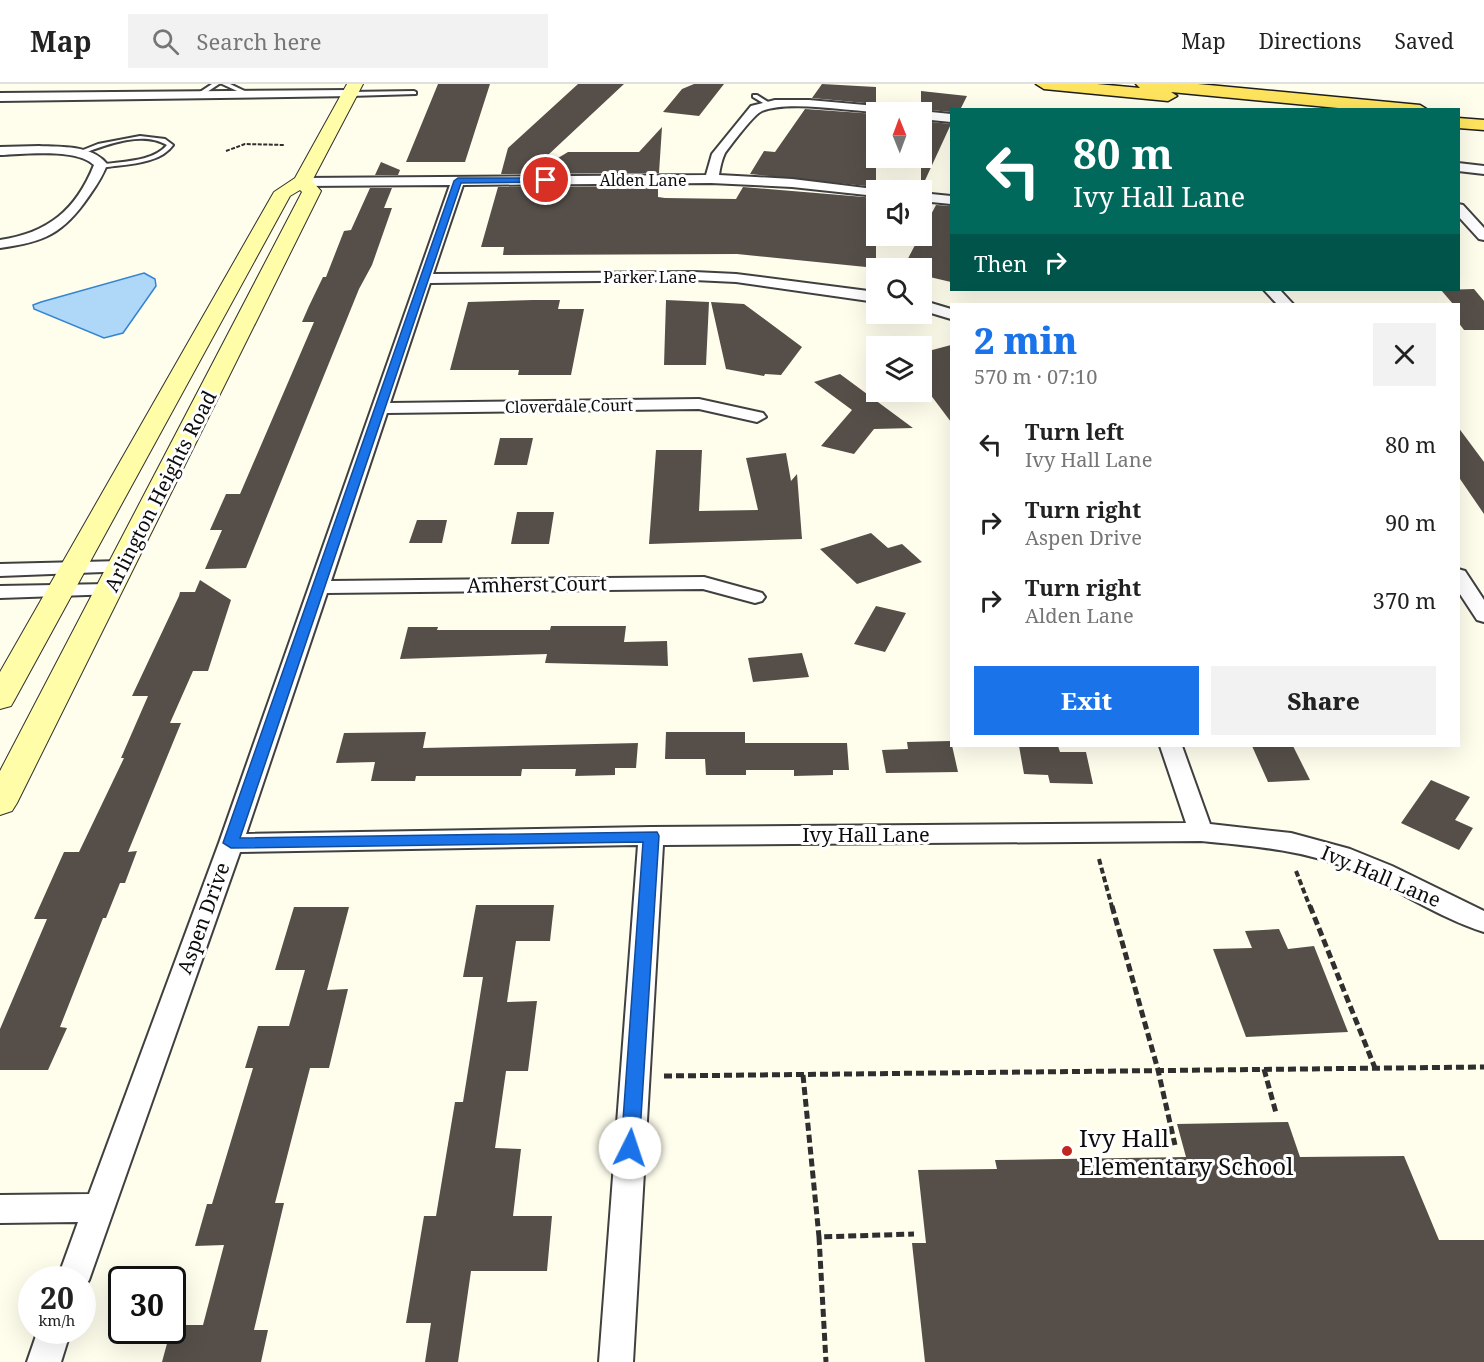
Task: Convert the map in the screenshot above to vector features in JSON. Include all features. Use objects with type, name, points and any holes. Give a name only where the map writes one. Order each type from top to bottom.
[{"type":"main road","points":[[1044,84],[1295,108]]},
{"type":"main road","points":[[1144,84],[1399,108]]},
{"type":"main road","name":"Arlington Heights Road","points":[[0,699],[283,192],[302,182],[352,89]]},
{"type":"main road","points":[[1460,113],[1484,115]]},
{"type":"main road","points":[[1460,123],[1484,125]]},
{"type":"main road","name":"Arlington Heights Road","points":[[0,803],[312,191],[302,182]]},
{"type":"street","points":[[0,97],[250,95],[352,89]]},
{"type":"street","points":[[711,179],[718,154],[756,109],[770,105],[809,104],[866,109]]},
{"type":"street","points":[[932,116],[950,118]]},
{"type":"street","points":[[0,151],[81,152],[98,158],[101,166],[69,216],[59,226],[36,237],[0,244]]},
{"type":"street","points":[[1460,167],[1484,170]]},
{"type":"street","name":"Alden Lane","points":[[302,182],[711,179],[792,183],[866,191]]},
{"type":"street","name":"Aspen Drive","points":[[78,1266],[231,843],[317,586],[458,181]]},
{"type":"street","points":[[932,198],[950,200]]},
{"type":"street","points":[[1460,210],[1484,236]]},
{"type":"street","name":"Parker Lane","points":[[423,279],[736,278],[866,296]]},
{"type":"street","points":[[1273,291],[1284,303]]},
{"type":"street","points":[[932,309],[950,314]]},
{"type":"street","name":"Cloverdale Court","points":[[380,408],[699,404],[757,417]]},
{"type":"street","points":[[0,570],[66,580]]},
{"type":"street","points":[[1460,578],[1484,616]]},
{"type":"street","points":[[0,592],[66,580],[116,579]]},
{"type":"street","name":"Amherst Court","points":[[317,586],[704,583],[755,597]]},
{"type":"street","points":[[1171,747],[1201,832]]},
{"type":"street","name":"Ivy Hall Lane","points":[[231,843],[651,836],[1201,832],[1319,849],[1363,864],[1484,922]]},
{"type":"street","points":[[616,1362],[651,836]]},
{"type":"street","points":[[0,1209],[98,1208]]},
{"type":"street","points":[[44,1362],[50,1344]]},
{"type":"lane","points":[[200,95],[216,84]]},
{"type":"lane","points":[[225,84],[250,95]]},
{"type":"lane","points":[[352,89],[414,93]]},
{"type":"lane","points":[[755,96],[770,105]]},
{"type":"lane","points":[[81,152],[107,142],[144,139],[160,139],[170,145],[168,150],[157,156],[101,166]]},
{"type":"path","points":[[226,152],[231,147],[247,145],[284,145]]},
{"type":"path","points":[[1100,859],[1158,1070],[1175,1145]]},
{"type":"path","points":[[1296,871],[1375,1068]]},
{"type":"path","points":[[658,1076],[1484,1067]]},
{"type":"path","points":[[1264,1069],[1276,1113]]},
{"type":"path","points":[[804,1075],[819,1237],[826,1362]]},
{"type":"path","points":[[819,1237],[914,1234]]},
{"type":"water","points":[[144,273],[155,279],[156,286],[123,333],[104,338],[34,309],[33,305],[41,302]]},
{"type":"building","points":[[438,84],[490,84],[465,162],[406,162]]},
{"type":"building","points":[[578,84],[624,84],[548,155],[553,161],[568,152],[639,152],[662,127],[659,173],[501,174],[508,148]]},
{"type":"building","points":[[694,84],[724,84],[699,116],[663,112],[682,89]]},
{"type":"building","points":[[822,84],[876,87],[876,102],[812,98]]},
{"type":"building","points":[[921,91],[967,96],[961,108],[950,108],[950,112],[932,110],[932,102],[921,102]]},
{"type":"building","points":[[805,109],[866,113],[866,168],[876,168],[876,180],[866,180],[866,186],[750,174],[764,151],[775,152]]},
{"type":"building","points":[[932,122],[950,124],[932,165]]},
{"type":"building","points":[[381,162],[400,170],[398,175],[375,175]]},
{"type":"building","points":[[921,168],[931,168],[925,180],[921,180]]},
{"type":"building","points":[[658,186],[658,197],[736,199],[743,187],[866,197],[866,246],[876,246],[876,258],[866,258],[866,267],[737,254],[503,255],[504,247],[481,247],[498,187]]},
{"type":"building","points":[[370,188],[392,188],[384,208],[392,208],[372,265],[359,289],[246,568],[205,569],[222,530],[210,530],[226,494],[240,494],[314,322],[302,322],[323,277],[326,277],[344,231],[351,230]]},
{"type":"building","points":[[936,205],[950,206],[950,282],[932,278],[932,258],[908,258],[915,246],[932,246],[932,213]]},
{"type":"building","points":[[1474,289],[1484,301],[1484,330],[1464,330],[1460,325],[1460,303],[1452,303],[1442,291]]},
{"type":"building","points":[[560,300],[558,309],[584,309],[571,375],[518,375],[519,370],[450,370],[468,302]]},
{"type":"building","points":[[666,300],[709,302],[706,365],[664,365]]},
{"type":"building","points":[[711,302],[744,304],[802,347],[781,375],[765,374],[764,376],[726,369]]},
{"type":"building","points":[[950,345],[950,421],[932,397],[932,350]]},
{"type":"building","points":[[840,374],[866,393],[866,402],[878,402],[913,428],[874,429],[854,454],[821,446],[852,410],[814,382]]},
{"type":"building","points":[[1460,430],[1484,462],[1484,514],[1460,479]]},
{"type":"building","points":[[500,438],[533,438],[527,465],[494,465]]},
{"type":"building","points":[[656,450],[702,450],[699,511],[758,510],[746,458],[786,453],[791,481],[797,474],[802,539],[649,544]]},
{"type":"building","points":[[517,512],[554,512],[549,544],[511,544]]},
{"type":"building","points":[[417,520],[447,520],[442,543],[409,543]]},
{"type":"building","points":[[871,533],[888,548],[902,544],[922,562],[857,584],[820,549]]},
{"type":"building","points":[[200,580],[231,600],[208,671],[193,671],[170,723],[181,723],[128,852],[137,851],[125,883],[120,883],[106,918],[103,918],[60,1027],[67,1028],[48,1070],[0,1070],[0,1029],[47,919],[34,919],[64,852],[79,852],[124,758],[121,758],[148,696],[132,696],[180,592],[195,592]]},
{"type":"building","points":[[876,606],[906,613],[885,652],[854,644]]},
{"type":"building","points":[[551,626],[626,626],[624,642],[667,641],[668,666],[545,663],[547,654],[400,659],[408,627],[438,627],[437,630],[550,630]]},
{"type":"building","points":[[802,653],[809,677],[753,682],[748,658]]},
{"type":"building","points":[[426,732],[423,748],[638,743],[636,768],[615,768],[615,775],[575,776],[576,769],[522,769],[521,776],[416,776],[415,781],[371,781],[375,762],[336,763],[344,733]]},
{"type":"building","points":[[666,732],[745,732],[745,743],[847,743],[849,770],[833,770],[833,775],[794,776],[794,770],[746,770],[746,775],[706,775],[705,759],[665,759]]},
{"type":"building","points":[[950,741],[958,772],[886,773],[882,750],[908,749],[907,742]]},
{"type":"building","points":[[1019,747],[1058,747],[1060,752],[1086,752],[1093,784],[1050,783],[1048,775],[1024,774]]},
{"type":"building","points":[[1252,747],[1294,747],[1310,780],[1268,782]]},
{"type":"building","points":[[1431,780],[1470,797],[1455,820],[1473,828],[1459,850],[1401,823]]},
{"type":"building","points":[[476,905],[554,905],[550,941],[516,941],[507,1002],[537,1001],[528,1071],[506,1071],[495,1148],[521,1149],[513,1216],[552,1216],[547,1271],[471,1271],[458,1362],[425,1362],[431,1323],[406,1323],[424,1216],[436,1216],[455,1102],[463,1102],[483,977],[463,977]]},
{"type":"building","points":[[294,907],[349,907],[327,990],[348,989],[329,1068],[310,1068],[275,1203],[284,1203],[254,1330],[268,1330],[261,1362],[162,1362],[167,1344],[186,1344],[186,1325],[203,1325],[224,1245],[195,1246],[207,1204],[212,1204],[253,1068],[245,1068],[258,1026],[289,1026],[305,970],[275,970]]},
{"type":"building","points":[[1279,929],[1288,949],[1314,946],[1348,1032],[1246,1037],[1213,949],[1252,948],[1245,931]]},
{"type":"building","points":[[1288,1122],[1300,1157],[1404,1156],[1439,1240],[1484,1240],[1484,1362],[925,1362],[912,1243],[926,1243],[918,1170],[997,1169],[995,1160],[1186,1157],[1177,1124]]},
{"type":"place","name":"Ivy Hall Elementary School","points":[[1067,1151]]},
{"type":"route","points":[[546,180],[458,181],[317,586],[231,843],[651,836],[630,1148]]}]
